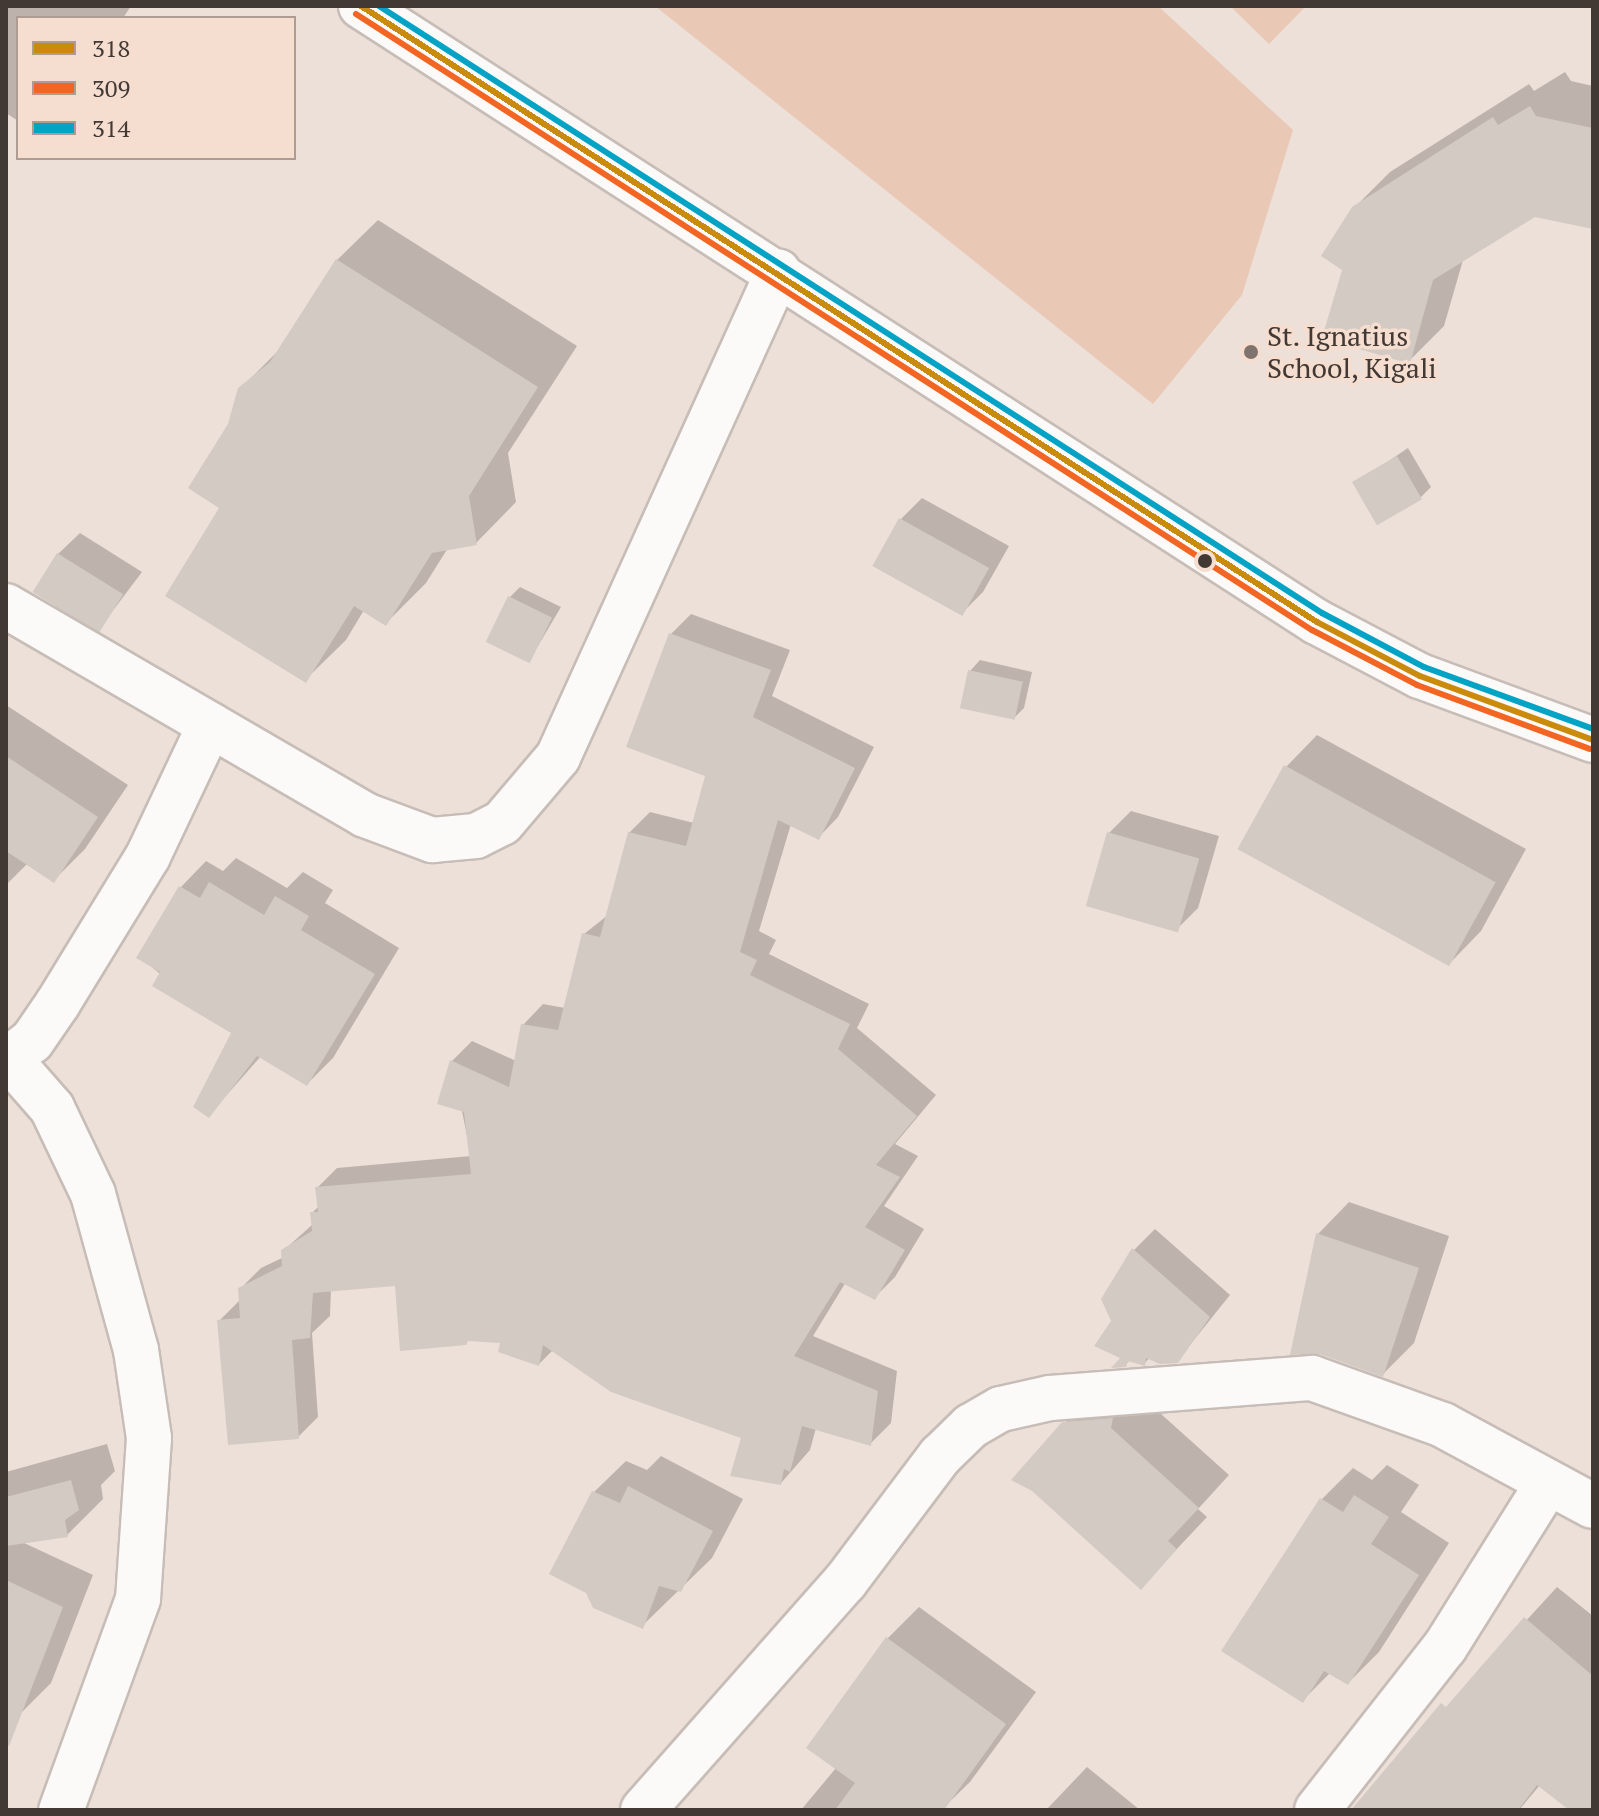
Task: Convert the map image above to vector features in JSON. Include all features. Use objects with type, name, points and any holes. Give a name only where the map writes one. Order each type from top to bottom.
[{"type":"street","points":[[361,6],[1317,622],[1420,676],[1593,740]]},
{"type":"street","points":[[6,606],[365,815],[432,840],[476,836],[502,823],[558,757],[582,710],[686,465],[778,272]]},
{"type":"street","points":[[61,1810],[138,1599],[149,1438],[136,1350],[93,1194],[52,1108],[8,1061],[32,1041],[58,1003],[148,856],[210,725]]},
{"type":"street","points":[[643,1810],[845,1582],[940,1456],[971,1426],[1001,1409],[1050,1398],[1312,1378],[1443,1425],[1593,1506]]},
{"type":"street","points":[[1317,1810],[1445,1647],[1548,1483]]},
{"type":"shaded area","points":[[655,6],[1158,6],[1293,130],[1242,295],[1153,404]]},
{"type":"shaded area","points":[[1230,6],[1306,6],[1269,44]]},
{"type":"building","points":[[1530,106],[1536,116],[1593,128],[1593,229],[1535,217],[1433,280],[1410,364],[1322,338],[1342,270],[1321,256],[1352,207],[1493,117],[1498,125]]},
{"type":"building","points":[[336,259],[538,387],[469,496],[477,545],[432,553],[386,626],[354,606],[306,683],[165,596],[219,508],[188,488],[228,424],[238,388],[270,362]]},
{"type":"building","points":[[1397,456],[1422,499],[1377,525],[1352,482]]},
{"type":"building","points":[[899,518],[989,568],[962,616],[872,566]]},
{"type":"building","points":[[57,553],[123,594],[99,633],[33,592]]},
{"type":"building","points":[[508,596],[552,617],[530,663],[486,642]]},
{"type":"building","points":[[669,633],[771,670],[753,717],[855,768],[819,840],[778,820],[740,952],[757,960],[750,975],[850,1024],[838,1049],[917,1116],[876,1165],[900,1177],[865,1227],[905,1250],[875,1300],[840,1282],[794,1356],[878,1391],[871,1446],[802,1426],[790,1472],[784,1469],[781,1485],[730,1476],[741,1438],[611,1392],[543,1345],[539,1366],[498,1352],[500,1343],[468,1341],[466,1345],[400,1351],[395,1286],[313,1293],[310,1338],[292,1340],[299,1439],[228,1445],[217,1320],[240,1318],[238,1288],[282,1266],[281,1250],[312,1231],[310,1212],[318,1212],[315,1187],[471,1174],[464,1112],[437,1104],[450,1060],[509,1087],[521,1024],[558,1030],[582,933],[600,937],[628,832],[686,846],[705,776],[626,747]]},
{"type":"building","points":[[968,670],[1023,682],[1015,720],[960,708]]},
{"type":"building","points":[[6,756],[98,817],[54,883],[6,851]]},
{"type":"building","points":[[1284,765],[1496,882],[1449,966],[1237,849]]},
{"type":"building","points":[[1107,832],[1199,858],[1178,932],[1086,906]]},
{"type":"building","points":[[209,882],[264,915],[275,896],[309,916],[301,930],[375,974],[307,1086],[257,1056],[209,1118],[193,1107],[231,1033],[152,986],[160,972],[136,958],[179,886],[200,898]]},
{"type":"building","points":[[1316,1233],[1419,1268],[1383,1377],[1320,1354],[1290,1355]]},
{"type":"building","points":[[1132,1248],[1210,1317],[1178,1363],[1160,1364],[1146,1358],[1145,1366],[1128,1361],[1126,1367],[1111,1368],[1120,1358],[1094,1346],[1111,1321],[1101,1299]]},
{"type":"building","points":[[1113,1418],[1111,1428],[1199,1508],[1168,1541],[1177,1549],[1141,1590],[1032,1491],[1011,1480],[1062,1422]]},
{"type":"building","points":[[71,1480],[79,1510],[65,1520],[68,1537],[6,1546],[6,1497]]},
{"type":"building","points":[[628,1486],[713,1531],[681,1592],[659,1586],[643,1629],[593,1608],[586,1593],[549,1574],[592,1491],[620,1503]]},
{"type":"building","points":[[1354,1495],[1389,1517],[1371,1544],[1419,1575],[1348,1685],[1324,1671],[1303,1703],[1221,1651],[1320,1498],[1343,1512]]},
{"type":"building","points":[[6,1580],[63,1607],[9,1746],[6,1745]]},
{"type":"building","points":[[1524,1617],[1593,1676],[1593,1810],[1569,1810],[1537,1785],[1518,1810],[1351,1810],[1441,1703],[1446,1707]]},
{"type":"building","points":[[886,1637],[1006,1724],[944,1810],[835,1810],[855,1783],[806,1748]]},
{"type":"transit line","name":"318","points":[[361,6],[1317,622],[1420,676],[1593,740]]},
{"type":"transit line","name":"314","points":[[379,6],[1322,613],[1424,667],[1593,729]]},
{"type":"transit line","name":"309","points":[[356,14],[1312,630],[1417,685],[1590,749]]},
{"type":"place","name":"St. Ignatius School, Kigali","points":[[1251,352]]}]
